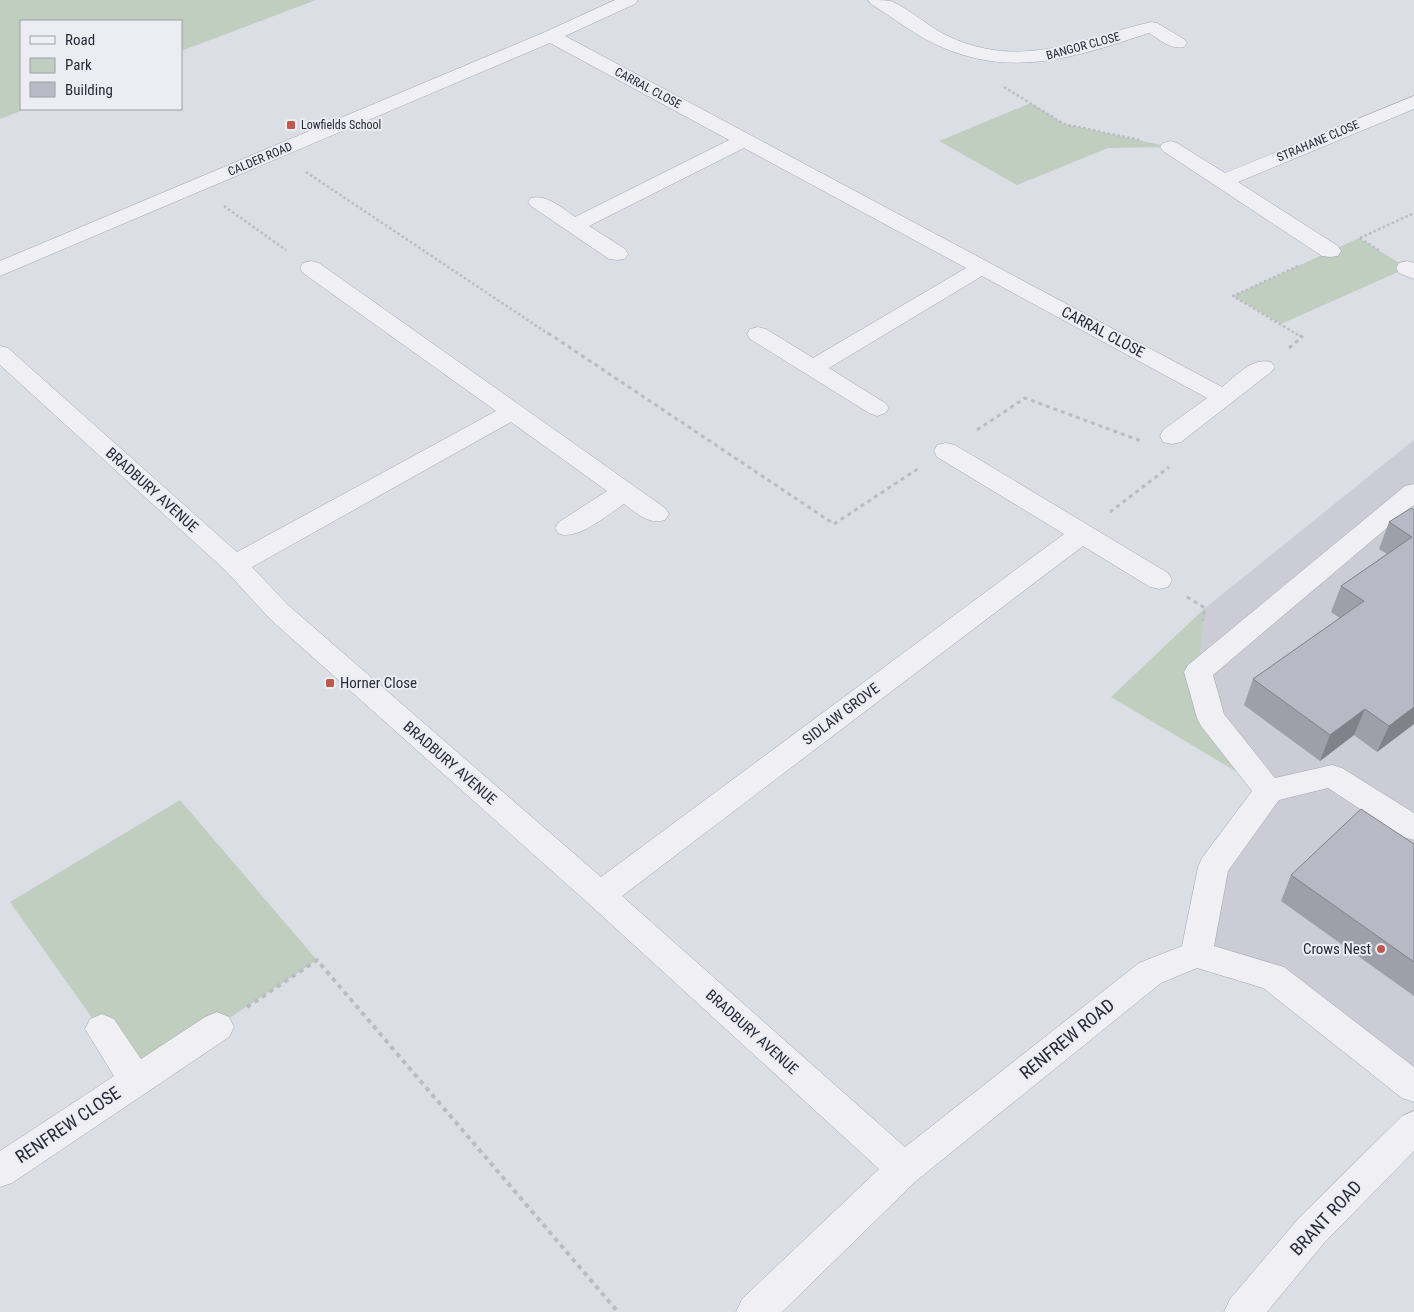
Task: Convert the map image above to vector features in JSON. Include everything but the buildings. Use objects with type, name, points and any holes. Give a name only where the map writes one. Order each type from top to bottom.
[{"type":"street","name":"CALDER ROAD","points":[[0,269],[551,36],[630,0]]},
{"type":"street","name":"BANGOR CLOSE","points":[[878,0],[943,41],[984,56],[1017,60],[1054,56],[1151,27],[1178,43]]},
{"type":"street","name":"CARRAL CLOSE","points":[[551,36],[1223,397]]},
{"type":"street","name":"STRAHANE CLOSE","points":[[1223,181],[1414,102]]},
{"type":"street","points":[[574,226],[744,140]]},
{"type":"street","points":[[1170,147],[1330,251]]},
{"type":"street","points":[[538,202],[617,254]]},
{"type":"street","points":[[813,368],[982,267]]},
{"type":"street","points":[[311,268],[656,514]]},
{"type":"street","points":[[758,334],[877,408]]},
{"type":"street","name":"BRADBURY AVENUE","points":[[0,352],[235,565],[279,612],[600,895],[904,1169]]},
{"type":"street","points":[[1172,436],[1263,367]]},
{"type":"street","points":[[235,565],[512,412]]},
{"type":"street","points":[[946,450],[1159,580]]},
{"type":"street","points":[[568,528],[624,492]]},
{"type":"street","points":[[1269,791],[1211,718],[1198,672],[1414,492]]},
{"type":"street","name":"SIDLAW GROVE","points":[[600,895],[1082,533]]},
{"type":"street","points":[[1414,828],[1332,776],[1269,791],[1213,867],[1196,954],[1273,977],[1414,1087]]},
{"type":"street","name":"RENFREW ROAD","points":[[754,1312],[904,1169],[1150,973],[1196,954]]},
{"type":"street","name":"RENFREW CLOSE","points":[[0,1171],[218,1026]]},
{"type":"street","name":"RENFREW CLOSE","points":[[102,1030],[136,1080]]},
{"type":"street","name":"BRANT ROAD","points":[[1243,1312],[1311,1231],[1414,1127]]},
{"type":"path","points":[[984,56],[984,74],[1064,124],[1170,147]]},
{"type":"path","points":[[276,152],[834,524],[1025,398],[1146,443]]},
{"type":"path","points":[[196,186],[311,268]]},
{"type":"path","points":[[1263,367],[1302,337],[1233,296],[1414,213]]},
{"type":"path","points":[[1082,533],[1184,456],[1172,436]]},
{"type":"path","points":[[1159,580],[1205,608],[1198,672]]},
{"type":"path","points":[[218,1026],[317,960],[618,1312]]},
{"type":"shaded area","points":[[1414,440],[1414,1087],[1273,977],[1196,954],[1213,867],[1269,791],[1198,672],[1205,608]]},
{"type":"green space","points":[[0,0],[316,0],[182,51],[182,20],[20,20],[20,110],[23,110],[0,119]]},
{"type":"green space","points":[[1031,103],[1064,124],[1170,147],[1108,148],[1017,185],[939,141]]},
{"type":"green space","points":[[1359,238],[1407,268],[1281,324],[1233,296]]},
{"type":"green space","points":[[1205,608],[1198,672],[1269,791],[1111,697]]},
{"type":"green space","points":[[180,800],[317,960],[136,1080],[10,902]]},
{"type":"place","name":"Lowfields School","points":[[291,125]]},
{"type":"place","name":"Horner Close","points":[[330,683]]},
{"type":"place","name":"Crows Nest","points":[[1381,949]]}]
